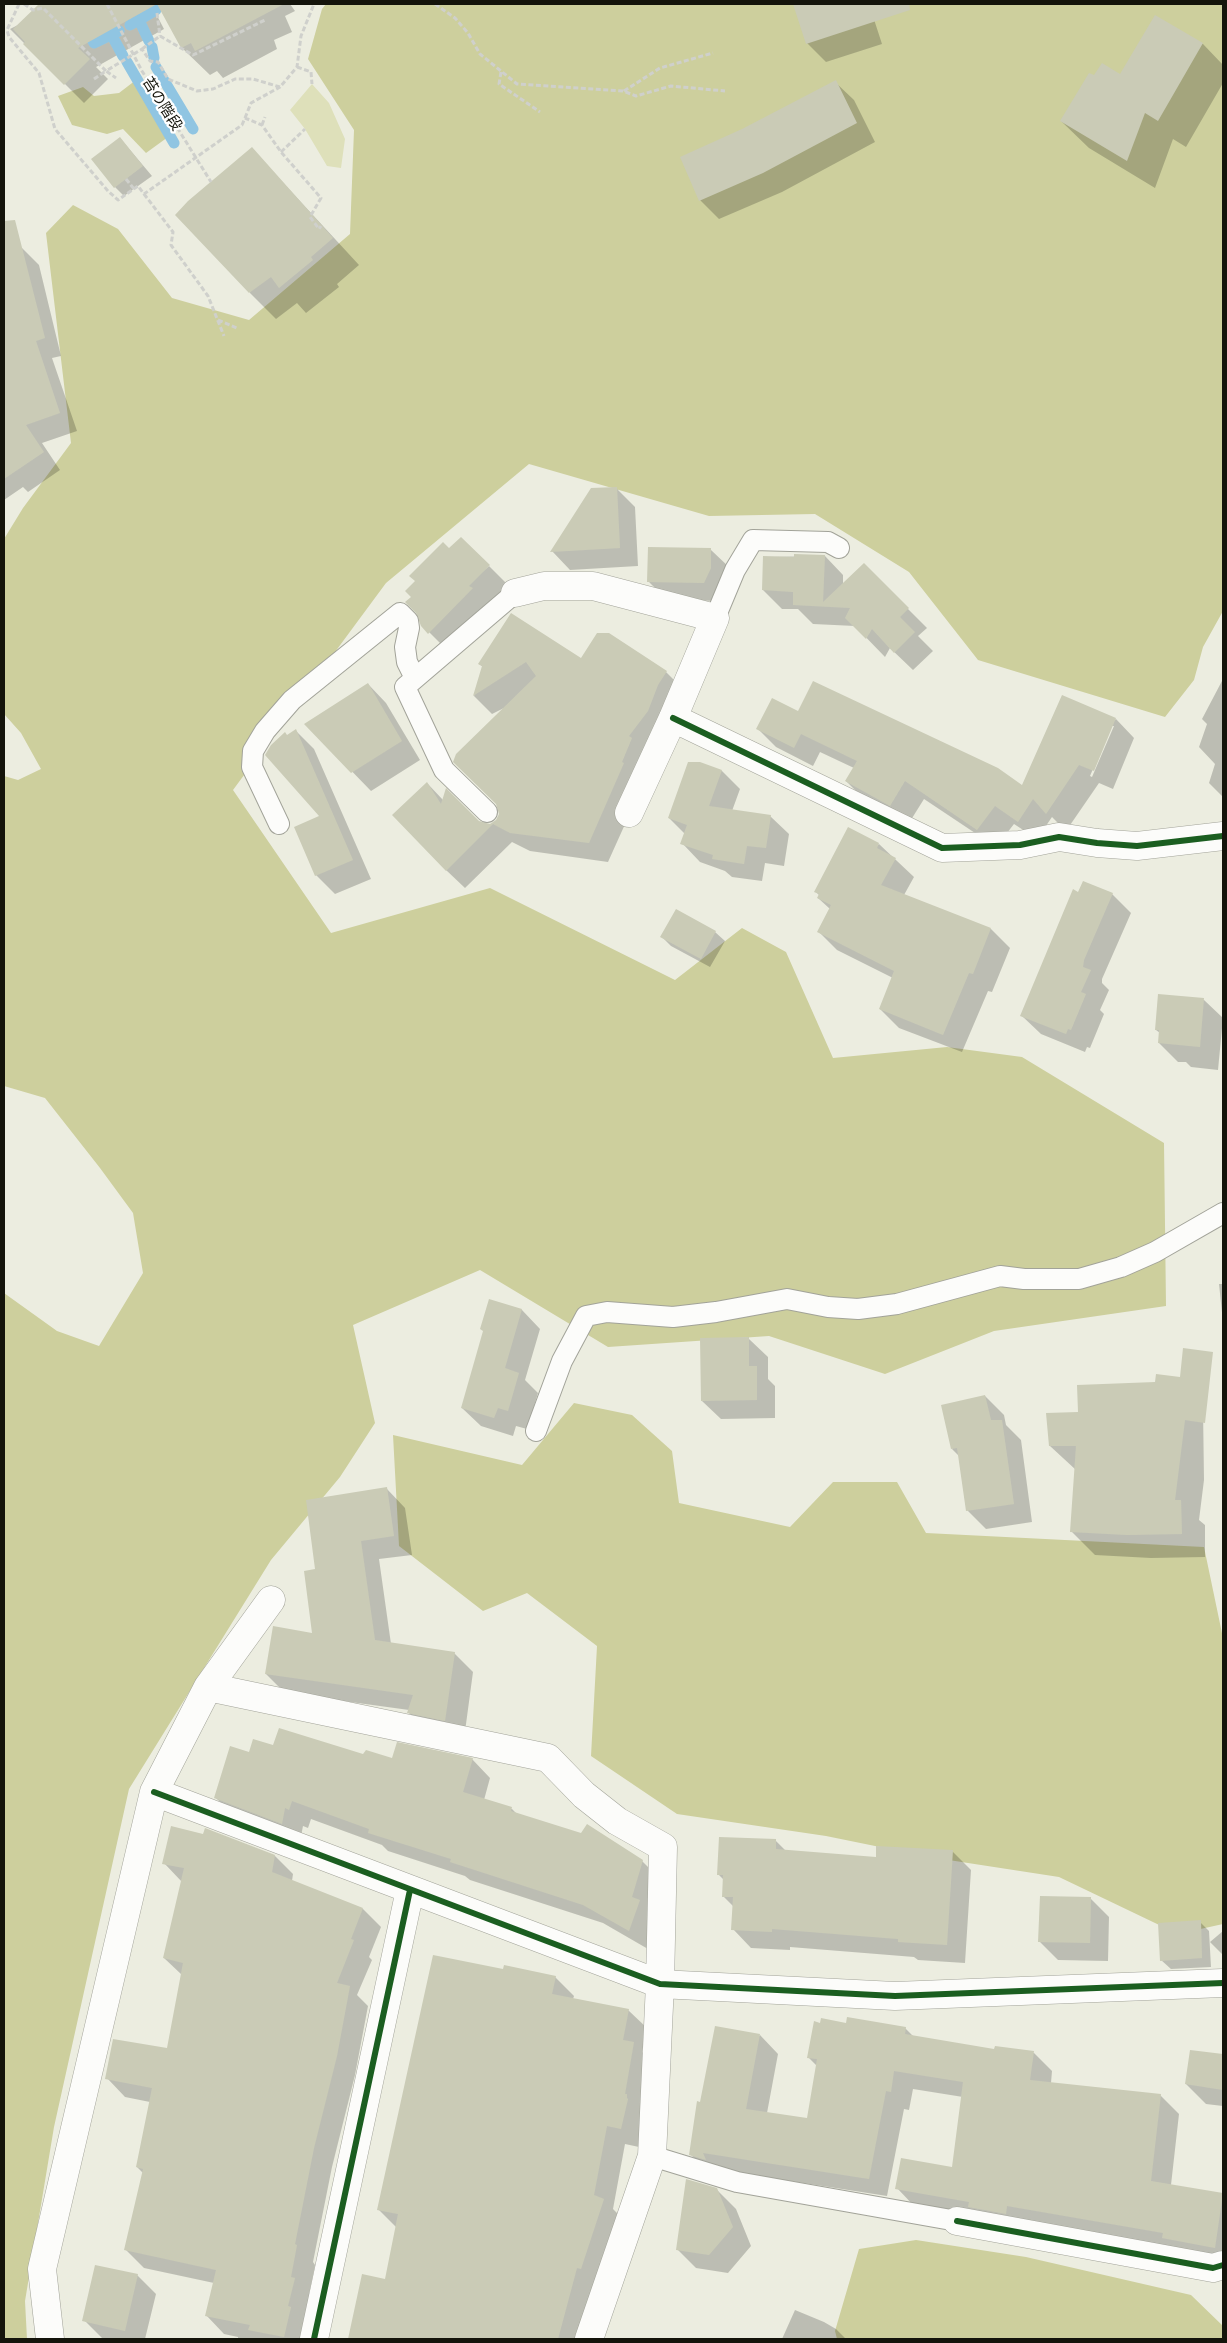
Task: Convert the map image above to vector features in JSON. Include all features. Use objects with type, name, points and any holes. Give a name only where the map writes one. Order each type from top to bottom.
[{"type":"street","points":[[516,594],[544,586],[593,586],[715,618],[674,718],[629,813]]},
{"type":"street","points":[[674,718],[942,848],[1020,845],[1059,837],[1097,843],[1137,846],[1223,836]]},
{"type":"street","points":[[50,2339],[42,2269],[154,1792],[208,1687],[272,1600]]},
{"type":"street","points":[[208,1687],[548,1758],[584,1795],[617,1821],[663,1846],[660,1984],[652,2156],[589,2339]]},
{"type":"street","points":[[154,1792],[660,1984],[895,1996],[1223,1983]]},
{"type":"street","points":[[314,2339],[410,1890]]},
{"type":"street","points":[[957,2221],[1213,2268],[1223,2265]]},
{"type":"lane","points":[[715,618],[734,570],[754,540],[828,542],[839,548]]},
{"type":"lane","points":[[487,812],[444,770],[405,687],[516,594]]},
{"type":"lane","points":[[279,824],[252,767],[253,752],[265,731],[292,700],[400,613],[408,621],[407,662],[415,678]]},
{"type":"lane","points":[[536,1431],[562,1361],[586,1316],[607,1312],[673,1318],[787,1299],[828,1307],[858,1309],[897,1304],[1000,1276],[1024,1279],[1079,1279],[1121,1266],[1155,1252],[1223,1213]]},
{"type":"lane","points":[[652,2156],[737,2182],[957,2221]]},
{"type":"path","points":[[19,4],[7,30],[9,37],[39,73],[55,129],[108,191],[118,200],[138,186],[173,232],[171,246],[208,296],[224,336]]},
{"type":"path","points":[[24,4],[33,10],[43,8],[106,71],[116,78]]},
{"type":"path","points":[[144,194],[242,125],[251,103],[280,87],[290,79],[297,66],[301,36],[314,4]]},
{"type":"path","points":[[435,4],[455,18],[468,33],[480,54],[517,84],[623,91],[636,96],[671,86],[725,90]]},
{"type":"path","points":[[157,13],[160,36]]},
{"type":"path","points":[[160,36],[193,56],[265,20]]},
{"type":"path","points":[[94,80],[160,36]]},
{"type":"path","points":[[142,49],[150,61],[158,62],[168,79],[197,91],[212,89],[235,79],[253,79],[280,87]]},
{"type":"path","points":[[623,91],[660,68],[713,53]]},
{"type":"path","points":[[297,66],[311,72],[312,84]]},
{"type":"path","points":[[501,72],[499,84],[540,112]]},
{"type":"path","points":[[262,125],[265,117]]},
{"type":"path","points":[[245,118],[262,125],[281,152],[321,198],[310,217],[319,228],[321,226]]},
{"type":"path","points":[[281,152],[305,129]]},
{"type":"path","points":[[126,179],[134,189]]},
{"type":"path","points":[[218,320],[237,328]]},
{"type":"green space","points":[[326,4],[1223,4],[1223,611],[1203,647],[1194,680],[1165,717],[978,660],[909,572],[815,514],[709,516],[529,464],[386,583],[233,790],[331,933],[490,888],[675,980],[742,928],[786,952],[833,1058],[947,1047],[1022,1057],[1164,1143],[1166,1306],[994,1331],[885,1374],[769,1336],[608,1347],[480,1270],[353,1325],[375,1423],[340,1477],[271,1560],[129,1789],[54,2127],[25,2301],[27,2339],[4,2339],[4,1293],[57,1331],[99,1346],[143,1273],[133,1213],[100,1168],[45,1098],[4,1086],[4,776],[18,780],[41,769],[21,733],[4,714],[4,539],[23,508],[71,443],[46,233],[73,205],[118,229],[172,298],[249,320],[350,234],[354,130],[308,59],[322,9]]},
{"type":"green space","points":[[136,80],[168,137],[146,153],[123,129],[107,134],[72,125],[58,96],[83,87],[94,96],[119,93]]},
{"type":"green space","points":[[312,84],[329,103],[345,139],[341,168],[327,166],[305,129],[290,110]]},
{"type":"green space","points":[[574,1403],[632,1415],[672,1451],[679,1503],[790,1527],[833,1482],[897,1482],[926,1533],[1204,1547],[1223,1638],[1223,1924],[1178,1934],[1059,1877],[929,1857],[826,1836],[677,1814],[591,1756],[597,1646],[527,1593],[483,1611],[399,1546],[393,1435],[522,1465]]},
{"type":"green space","points":[[916,2240],[1026,2257],[1191,2295],[1223,2326],[1223,2339],[837,2339],[835,2331],[859,2249]]},
{"type":"building","points":[[39,4],[157,4],[78,48],[90,59],[64,85],[23,44],[25,42],[13,29]]},
{"type":"building","points":[[157,4],[284,4],[195,51],[191,43],[181,48]]},
{"type":"building","points":[[793,4],[909,4],[910,10],[806,44]]},
{"type":"building","points":[[1155,15],[1203,43],[1158,121],[1145,113],[1127,161],[1060,121],[1089,73],[1094,75],[1102,63],[1120,74]]},
{"type":"building","points":[[836,80],[857,123],[763,173],[699,201],[680,157],[742,129]]},
{"type":"building","points":[[120,137],[143,166],[114,188],[91,159]]},
{"type":"building","points":[[252,147],[333,238],[311,257],[313,260],[279,288],[271,277],[249,293],[175,215],[188,201]]},
{"type":"building","points":[[15,220],[45,338],[36,341],[60,413],[26,425],[44,452],[4,479],[4,221]]},
{"type":"building","points":[[617,487],[620,548],[550,552],[591,488]]},
{"type":"building","points":[[461,537],[490,565],[469,586],[473,588],[428,634],[421,626],[416,613],[405,602],[411,597],[405,591],[415,581],[409,576],[443,542],[449,548]]},
{"type":"building","points":[[648,547],[711,548],[711,568],[704,583],[647,582]]},
{"type":"building","points":[[794,554],[825,555],[823,602],[864,563],[909,608],[900,617],[915,632],[894,653],[872,629],[866,639],[845,618],[850,608],[793,605],[793,592],[762,590],[763,556],[794,557]]},
{"type":"building","points":[[511,613],[581,658],[597,633],[609,633],[667,671],[658,685],[648,711],[629,736],[632,738],[622,762],[624,763],[589,843],[510,833],[493,824],[446,871],[392,815],[427,782],[441,804],[446,788],[479,821],[490,824],[496,820],[499,814],[496,804],[453,762],[456,754],[536,676],[526,662],[473,696],[482,666],[478,664]]},
{"type":"building","points":[[813,681],[998,768],[1022,785],[1062,695],[1116,718],[1094,771],[1079,765],[1046,814],[1033,799],[1018,822],[995,806],[977,830],[905,781],[890,806],[845,781],[857,761],[801,734],[794,748],[756,729],[772,698],[798,711]]},
{"type":"building","points":[[368,683],[402,741],[351,773],[304,724]]},
{"type":"building","points":[[296,729],[353,860],[315,876],[294,827],[319,816],[265,755],[271,745],[285,732],[287,735]]},
{"type":"building","points":[[688,762],[700,762],[722,770],[709,806],[771,815],[766,848],[747,846],[744,864],[712,859],[713,855],[680,844],[687,825],[668,818]]},
{"type":"building","points":[[848,827],[879,843],[877,848],[896,858],[881,885],[991,928],[973,974],[969,973],[943,1035],[879,1009],[894,971],[817,932],[831,905],[817,898],[819,894],[814,892]]},
{"type":"building","points":[[1083,881],[1113,893],[1084,960],[1083,967],[1091,970],[1081,992],[1086,994],[1071,1030],[1068,1029],[1066,1034],[1020,1016],[1073,889],[1078,892]]},
{"type":"building","points":[[676,909],[716,931],[701,959],[660,937]]},
{"type":"building","points":[[1158,994],[1204,998],[1200,1047],[1158,1043],[1159,1030],[1155,1030]]},
{"type":"building","points":[[489,1299],[522,1309],[505,1368],[519,1373],[508,1411],[498,1408],[494,1418],[461,1408],[483,1331],[480,1329]]},
{"type":"building","points":[[749,1337],[749,1366],[757,1366],[757,1400],[701,1401],[700,1338]]},
{"type":"building","points":[[1183,1348],[1213,1352],[1205,1423],[1185,1420],[1175,1500],[1181,1500],[1182,1534],[1127,1535],[1070,1532],[1076,1446],[1049,1446],[1046,1413],[1078,1412],[1077,1385],[1155,1382],[1156,1374],[1180,1377]]},
{"type":"building","points":[[985,1395],[991,1420],[1002,1420],[1014,1504],[966,1511],[957,1448],[951,1449],[941,1405]]},
{"type":"building","points":[[387,1487],[394,1536],[361,1541],[375,1640],[455,1652],[445,1721],[407,1713],[413,1695],[265,1674],[273,1626],[312,1633],[304,1571],[315,1569],[306,1500]]},
{"type":"building","points":[[279,1728],[363,1754],[366,1750],[392,1758],[397,1742],[473,1758],[463,1792],[512,1807],[511,1811],[581,1833],[587,1824],[643,1860],[632,1897],[640,1900],[629,1931],[583,1905],[450,1862],[451,1859],[368,1833],[369,1829],[292,1801],[289,1810],[285,1808],[282,1824],[214,1798],[230,1746],[249,1752],[253,1739],[273,1745]]},
{"type":"building","points":[[171,1826],[203,1834],[205,1828],[275,1855],[272,1872],[363,1908],[351,1939],[354,1940],[337,1983],[350,1986],[337,2056],[314,2148],[295,2244],[297,2245],[291,2277],[295,2278],[288,2306],[291,2307],[284,2337],[248,2330],[250,2325],[205,2316],[216,2270],[124,2250],[143,2169],[136,2167],[152,2088],[105,2079],[113,2039],[167,2048],[183,1963],[163,1958],[184,1868],[162,1864]]},
{"type":"building","points":[[719,1837],[776,1839],[776,1849],[876,1857],[876,1846],[953,1850],[947,1945],[898,1942],[898,1939],[772,1929],[772,1932],[731,1930],[733,1897],[722,1897],[723,1875],[717,1875]]},
{"type":"building","points":[[1040,1896],[1091,1897],[1090,1943],[1038,1942]]},
{"type":"building","points":[[1201,1920],[1202,1958],[1160,1961],[1158,1923]]},
{"type":"building","points":[[433,1955],[503,1969],[504,1965],[556,1976],[552,1994],[629,2009],[623,2040],[634,2042],[625,2094],[627,2094],[628,2099],[621,2129],[607,2126],[594,2195],[604,2199],[581,2269],[577,2268],[558,2339],[348,2339],[362,2274],[385,2279],[398,2214],[377,2210]]},
{"type":"building","points":[[847,2017],[906,2027],[905,2034],[994,2049],[995,2046],[1034,2051],[1030,2080],[1161,2094],[1151,2181],[1223,2193],[1215,2248],[1162,2238],[1163,2233],[1007,2206],[1006,2214],[968,2207],[969,2202],[895,2189],[901,2158],[952,2167],[963,2082],[894,2071],[891,2092],[886,2091],[869,2179],[703,2153],[706,2160],[689,2155],[697,2101],[700,2102],[715,2026],[760,2034],[746,2109],[807,2118],[817,2059],[807,2058],[814,2021],[820,2023],[821,2018],[846,2023]]},
{"type":"building","points":[[1190,2050],[1223,2054],[1223,2090],[1185,2084]]},
{"type":"building","points":[[686,2179],[717,2188],[733,2227],[709,2255],[676,2250]]},
{"type":"building","points":[[95,2265],[138,2274],[125,2331],[82,2321]]},
{"type":"waterway","points":[[71,4],[94,43],[119,31]]},
{"type":"waterway","points":[[139,20],[156,10],[153,4]]},
{"type":"waterway","points":[[130,25],[139,20],[149,41]]},
{"type":"waterway","points":[[111,34],[123,56]]},
{"type":"waterway","points":[[152,47],[154,58]]},
{"type":"waterway","points":[[127,62],[174,143]]},
{"type":"waterway","points":[[156,67],[193,129]]},
{"type":"cycle path","points":[[673,718],[942,848],[1020,845],[1059,837],[1097,843],[1137,846],[1223,836]]},
{"type":"cycle path","points":[[154,1792],[660,1984],[895,1996],[1223,1983]]},
{"type":"cycle path","points":[[314,2339],[410,1890]]},
{"type":"cycle path","points":[[957,2221],[1213,2268],[1223,2265]]}]
